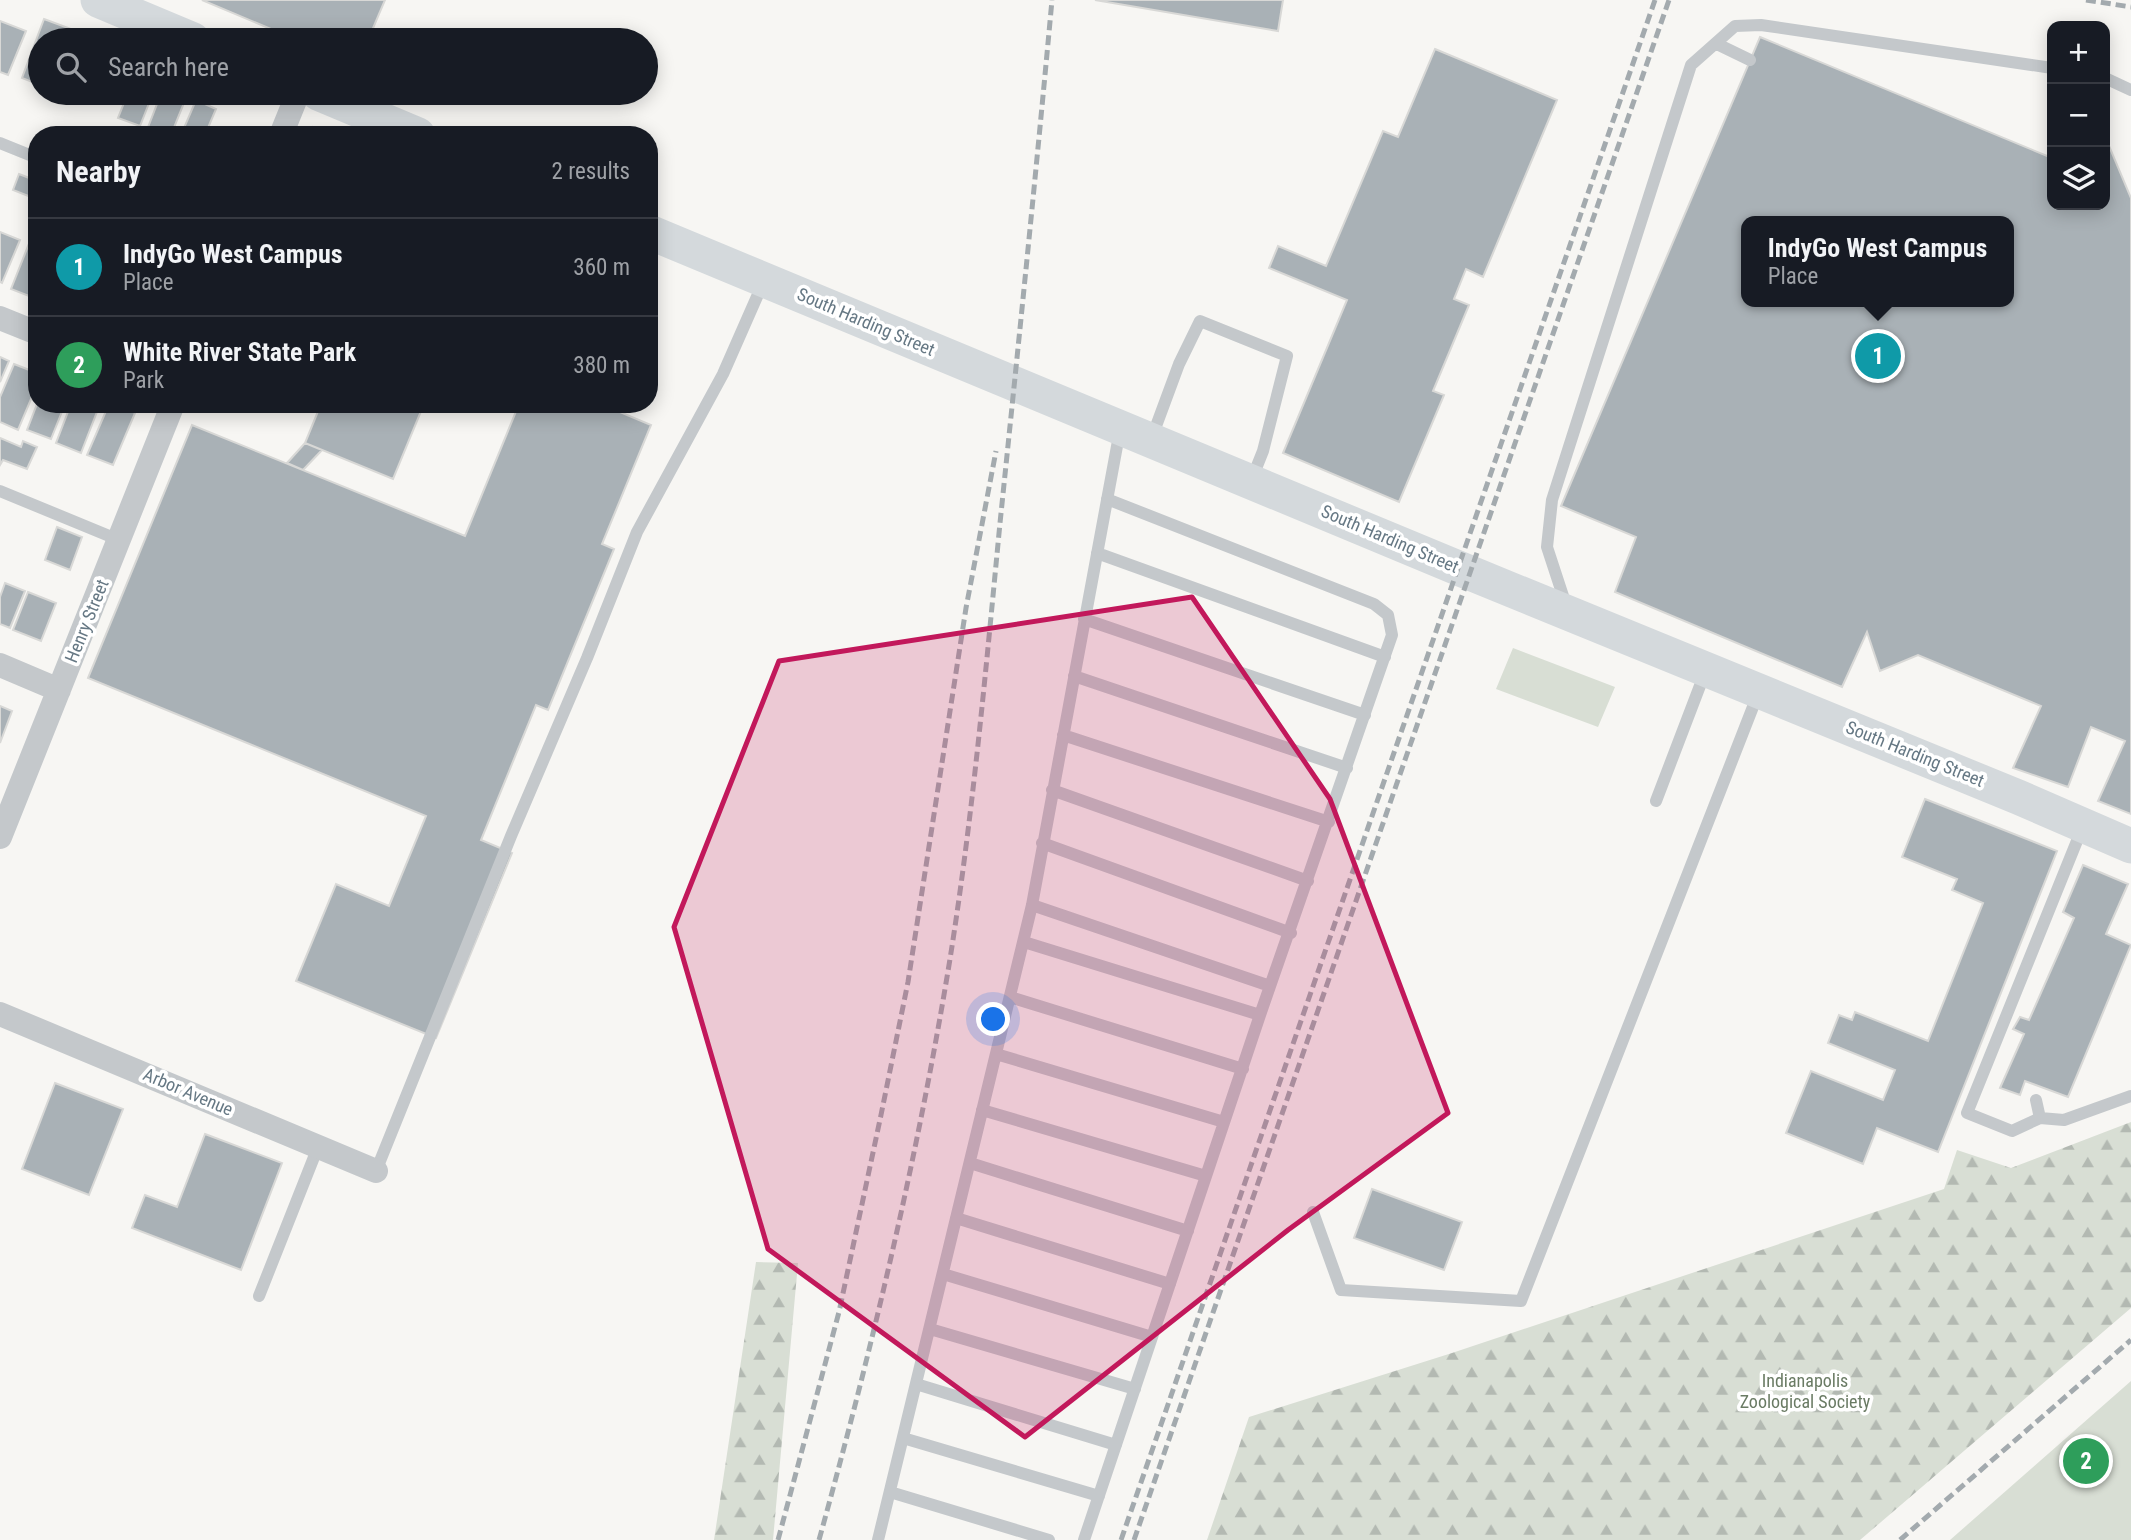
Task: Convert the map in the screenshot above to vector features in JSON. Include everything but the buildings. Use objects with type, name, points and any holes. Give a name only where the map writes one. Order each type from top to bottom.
[{"type":"street","points":[[98,0],[164,28]]},
{"type":"street","points":[[285,126],[293,105]]},
{"type":"street","points":[[347,105],[397,126]]},
{"type":"street","name":"South Harding Street","points":[[658,236],[2131,846]]},
{"type":"street","points":[[0,318],[28,329]]},
{"type":"street","name":"Henry Street","points":[[0,837],[169,413]]},
{"type":"street","points":[[0,665],[59,690]]},
{"type":"street","name":"Arbor Avenue","points":[[0,1014],[376,1171]]},
{"type":"lane","points":[[1569,612],[1547,547],[1552,500],[1691,65],[1735,26],[1761,25],[2047,70]]},
{"type":"lane","points":[[1717,44],[1750,60]]},
{"type":"lane","points":[[2110,80],[2131,90]]},
{"type":"lane","points":[[0,143],[28,154]]},
{"type":"lane","points":[[376,1171],[637,532],[723,374],[764,279]]},
{"type":"lane","points":[[878,1540],[1024,942],[1107,499],[1136,433],[1179,364],[1200,321],[1287,356],[1263,451],[1251,481]]},
{"type":"lane","points":[[0,491],[119,540]]},
{"type":"lane","points":[[1084,1540],[1270,986],[1291,933],[1392,635],[1388,615],[1374,604],[1107,499]]},
{"type":"lane","points":[[1097,553],[1385,657]]},
{"type":"lane","points":[[1084,619],[1365,715]]},
{"type":"lane","points":[[1656,801],[1707,669]]},
{"type":"lane","points":[[1073,676],[1347,768]]},
{"type":"lane","points":[[1313,1212],[1340,1290],[1521,1301],[1759,690]]},
{"type":"lane","points":[[1063,735],[1329,822]]},
{"type":"lane","points":[[1052,790],[1308,881]]},
{"type":"lane","points":[[2083,825],[1967,1113],[2012,1130],[2040,1118],[2064,1120],[2131,1096]]},
{"type":"lane","points":[[1042,843],[1291,933]]},
{"type":"lane","points":[[1032,905],[1270,986]]},
{"type":"lane","points":[[1024,942],[1261,1014]]},
{"type":"lane","points":[[1010,997],[1242,1069]]},
{"type":"lane","points":[[996,1054],[1224,1122]]},
{"type":"lane","points":[[2036,1100],[2040,1118]]},
{"type":"lane","points":[[982,1110],[1206,1176]]},
{"type":"lane","points":[[259,1296],[318,1147]]},
{"type":"lane","points":[[970,1163],[1188,1231]]},
{"type":"lane","points":[[957,1218],[1170,1284]]},
{"type":"lane","points":[[943,1274],[1152,1337]]},
{"type":"lane","points":[[930,1329],[1135,1389]]},
{"type":"lane","points":[[916,1384],[1116,1445]]},
{"type":"lane","points":[[903,1438],[1099,1496]]},
{"type":"lane","points":[[890,1492],[1049,1540]]},
{"type":"highlighted area","points":[[1192,597],[1330,799],[1448,1113],[1288,1230],[1025,1437],[768,1249],[674,927],[779,661]]},
{"type":"green space","points":[[1513,648],[1615,687],[1598,727],[1496,689]]},
{"type":"green space","name":"Indianapolis Zoological Society","points":[[2131,1122],[2131,1308],[1860,1540],[1207,1540],[1249,1417],[1452,1353],[1944,1189],[1957,1150],[2011,1168]]},
{"type":"green space","points":[[756,1262],[798,1263],[773,1540],[714,1540]]},
{"type":"green space","points":[[2131,1381],[2131,1540],[1950,1540]]},
{"type":"railway","points":[[819,1540],[892,1251],[923,1106],[950,959],[978,741],[1052,0]]},
{"type":"railway","points":[[1121,1540],[1655,0]]},
{"type":"railway","points":[[1134,1540],[1669,0]]},
{"type":"railway","points":[[2086,0],[2131,7]]},
{"type":"railway","points":[[778,1540],[839,1312],[908,982],[966,608],[996,451]]},
{"type":"railway","points":[[1900,1540],[2131,1340]]},
{"type":"place","name":"IndyGo West Campus","points":[[1878,356]]},
{"type":"place","name":"White River State Park","points":[[2086,1461]]}]
